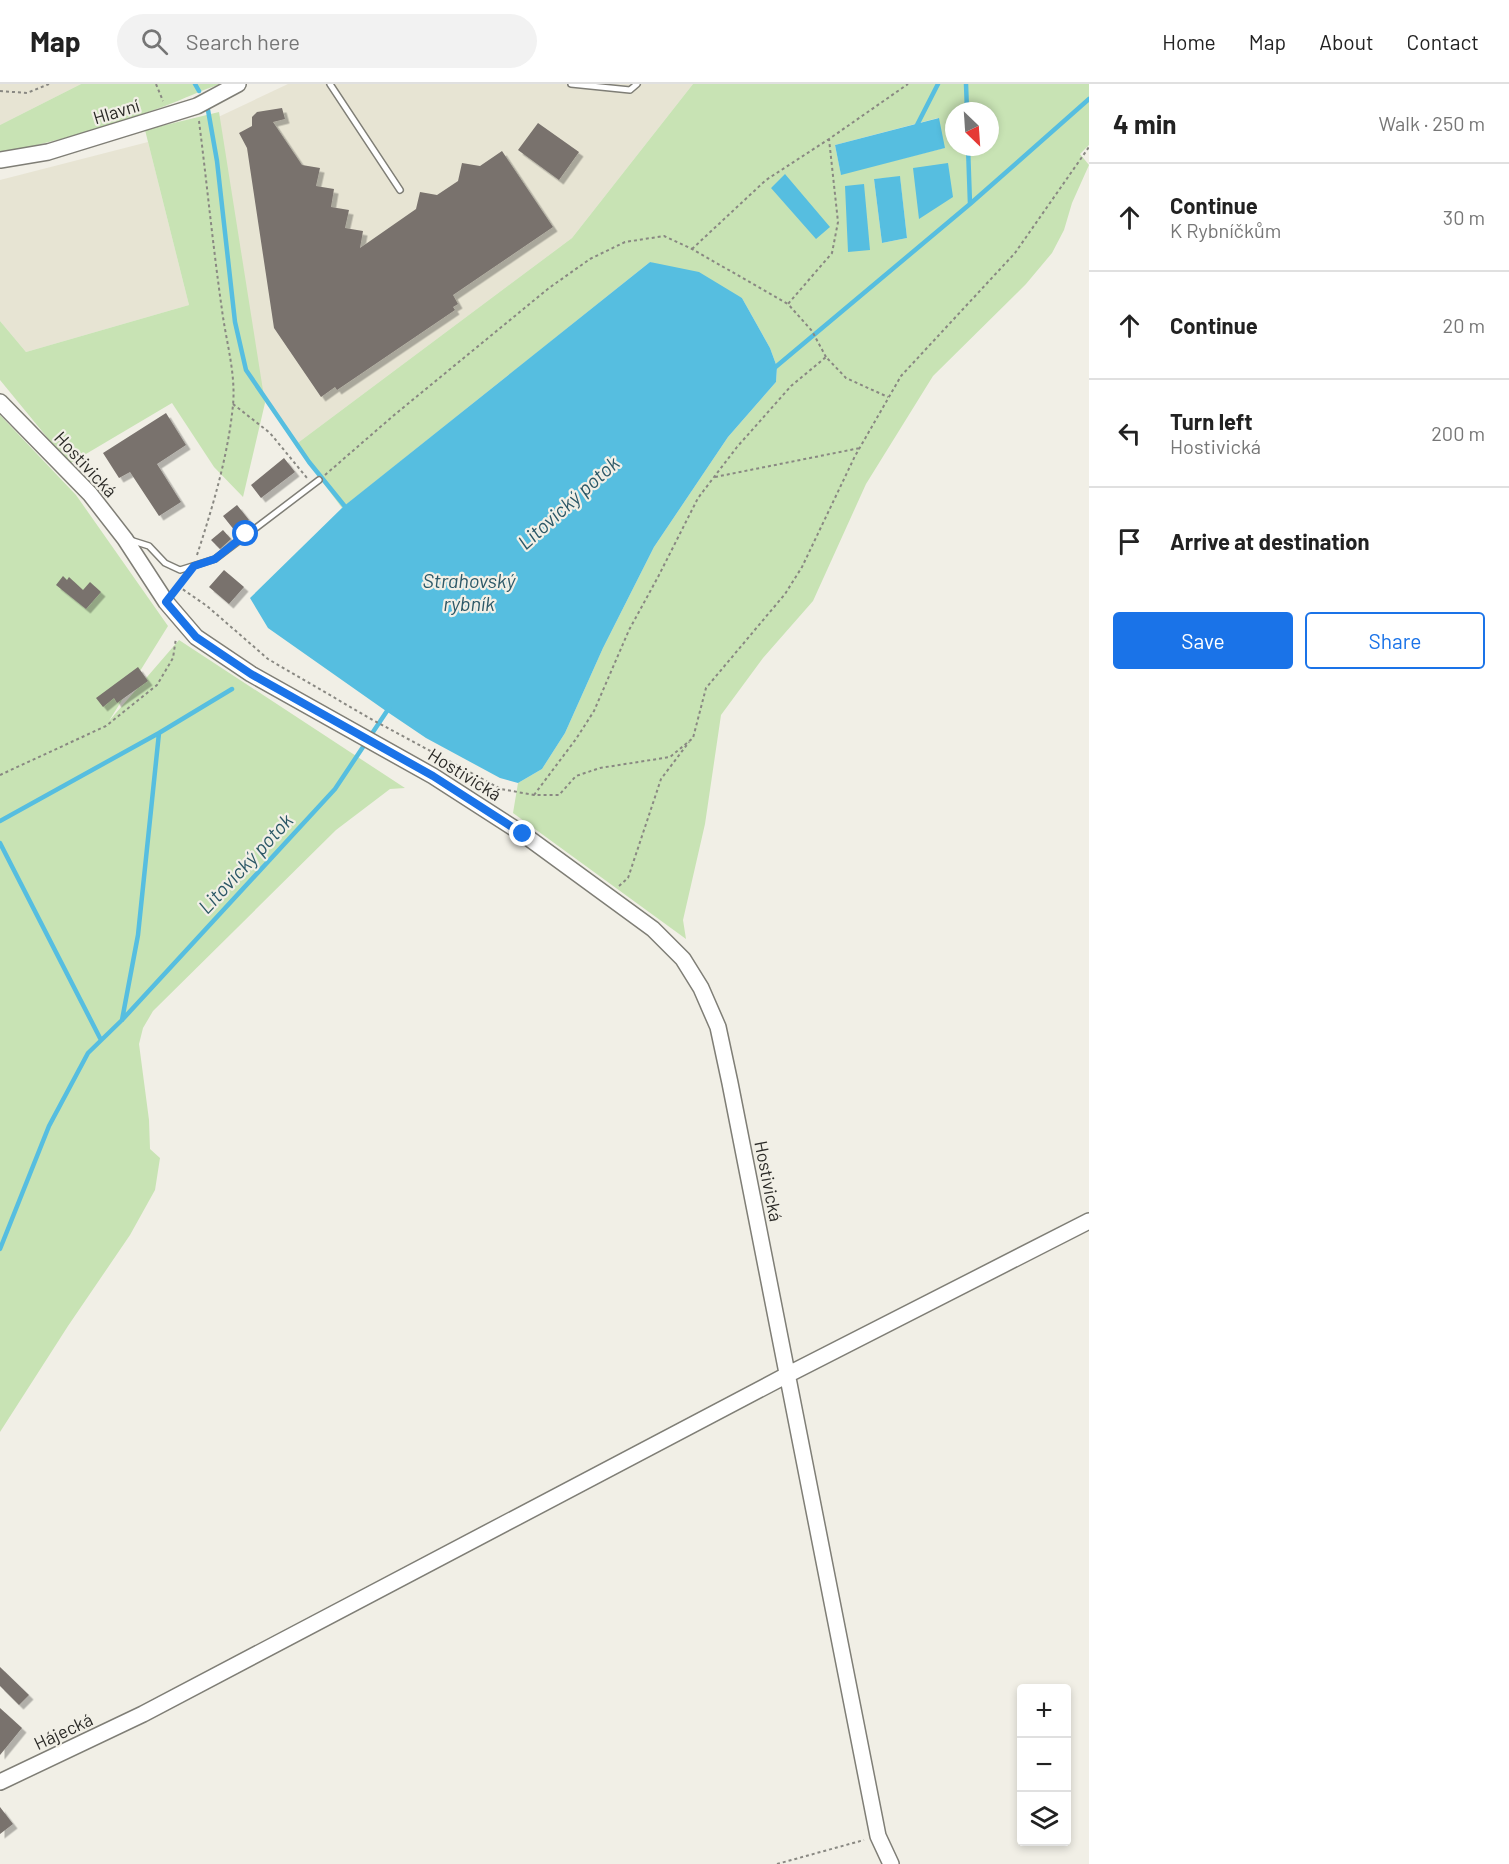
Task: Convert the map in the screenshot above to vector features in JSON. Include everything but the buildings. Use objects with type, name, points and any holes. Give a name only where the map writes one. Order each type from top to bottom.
[{"type":"street","name":"Hlavní","points":[[0,160],[48,152],[169,115],[197,106],[238,84]]},
{"type":"street","name":"Hostivická","points":[[0,402],[90,494],[125,539],[166,602],[196,637],[251,674],[433,776],[523,834],[653,929],[684,959],[701,988],[718,1027],[878,1836],[891,1864]]},
{"type":"street","name":"Hájecká","points":[[0,1782],[143,1714],[787,1376],[1089,1221]]},
{"type":"lane","points":[[330,84],[400,190]]},
{"type":"lane","points":[[571,84],[630,90],[637,84]]},
{"type":"lane","points":[[125,539],[149,546],[165,563],[180,570],[194,566],[215,559],[319,480]]},
{"type":"path","points":[[0,91],[27,93],[49,84]]},
{"type":"path","points":[[156,84],[169,115]]},
{"type":"path","points":[[692,249],[766,180],[908,84]]},
{"type":"path","points":[[197,106],[233,382],[233,404],[225,452],[211,511],[194,566],[178,586],[207,606],[268,659],[371,719],[501,789],[534,795],[559,795],[576,776],[600,768],[670,757],[693,738]]},
{"type":"path","points":[[788,304],[832,253],[838,222],[829,139]]},
{"type":"path","points":[[608,897],[628,878],[661,779],[693,738],[706,688],[785,594],[802,567],[860,448],[901,376],[1015,253],[1089,147]]},
{"type":"path","points":[[325,475],[549,288],[590,259],[625,242],[664,236],[692,249],[788,304],[812,331],[826,357],[846,378],[889,397]]},
{"type":"path","points":[[534,795],[594,711],[629,630],[698,498],[737,447],[791,386],[826,357]]},
{"type":"path","points":[[233,404],[270,433],[313,484]]},
{"type":"path","points":[[714,477],[860,448]]},
{"type":"path","points":[[0,775],[106,726],[157,685],[173,658],[179,617]]},
{"type":"path","points":[[777,1864],[878,1836]]},
{"type":"shaded area","points":[[0,84],[81,84],[0,125]]},
{"type":"shaded area","points":[[288,84],[693,84],[572,238],[295,445],[248,368],[214,119]]},
{"type":"shaded area","points":[[148,142],[189,305],[26,352],[0,321],[0,180]]},
{"type":"green space","points":[[81,84],[221,84],[104,127],[0,153],[0,125]]},
{"type":"green space","points":[[693,84],[1089,84],[1089,145],[1080,154],[1089,165],[1072,203],[1064,230],[1052,253],[1026,284],[933,376],[866,484],[813,601],[763,658],[721,715],[705,824],[683,920],[686,939],[513,813],[518,783],[542,769],[565,733],[603,648],[654,547],[728,437],[776,382],[777,367],[770,348],[742,298],[650,262],[342,508],[295,445],[572,238]],"holes":[[[938,118],[944,148],[841,174],[835,145]],[[900,177],[907,238],[882,243],[874,179]],[[771,187],[829,227],[816,238]]]},
{"type":"green space","points":[[219,112],[265,403],[243,497],[214,467],[172,403],[69,464],[0,380],[0,321],[26,352],[189,305],[145,130]]},
{"type":"green space","points":[[0,415],[76,495],[168,626],[109,721],[179,640],[405,788],[390,789],[336,830],[153,1011],[143,1028],[139,1044],[149,1120],[150,1149],[160,1158],[155,1190],[130,1235],[0,1432]]},
{"type":"water","points":[[939,118],[945,148],[841,175],[835,145]]},
{"type":"water","points":[[948,163],[953,197],[919,219],[913,168]]},
{"type":"water","points":[[785,174],[830,227],[816,239],[771,188]]},
{"type":"water","points":[[900,176],[907,238],[882,243],[874,179]]},
{"type":"water","points":[[864,184],[870,250],[848,252],[845,186]]},
{"type":"water","name":"Strahovský rybník","points":[[650,262],[699,272],[742,298],[770,348],[777,367],[776,382],[728,437],[654,547],[603,648],[565,733],[542,769],[518,783],[500,778],[426,738],[386,711],[268,628],[250,598],[344,506]]},
{"type":"waterway","points":[[195,84],[199,91]]},
{"type":"waterway","points":[[916,127],[938,84]]},
{"type":"waterway","points":[[966,84],[967,102]]},
{"type":"waterway","name":"Litovický potok","points":[[772,370],[970,204],[1089,99]]},
{"type":"waterway","points":[[208,110],[217,161],[235,322],[246,370],[309,462],[347,509]]},
{"type":"waterway","points":[[968,156],[970,204]]},
{"type":"waterway","points":[[122,1020],[138,935],[159,733],[232,689]]},
{"type":"waterway","name":"Litovický potok","points":[[0,1249],[49,1126],[88,1053],[122,1020],[335,789],[389,708]]},
{"type":"waterway","points":[[0,821],[159,733]]},
{"type":"waterway","points":[[0,843],[101,1040]]},
{"type":"route","points":[[246,534],[215,559],[194,566],[166,602],[196,637],[251,674],[433,776],[523,834]]}]
